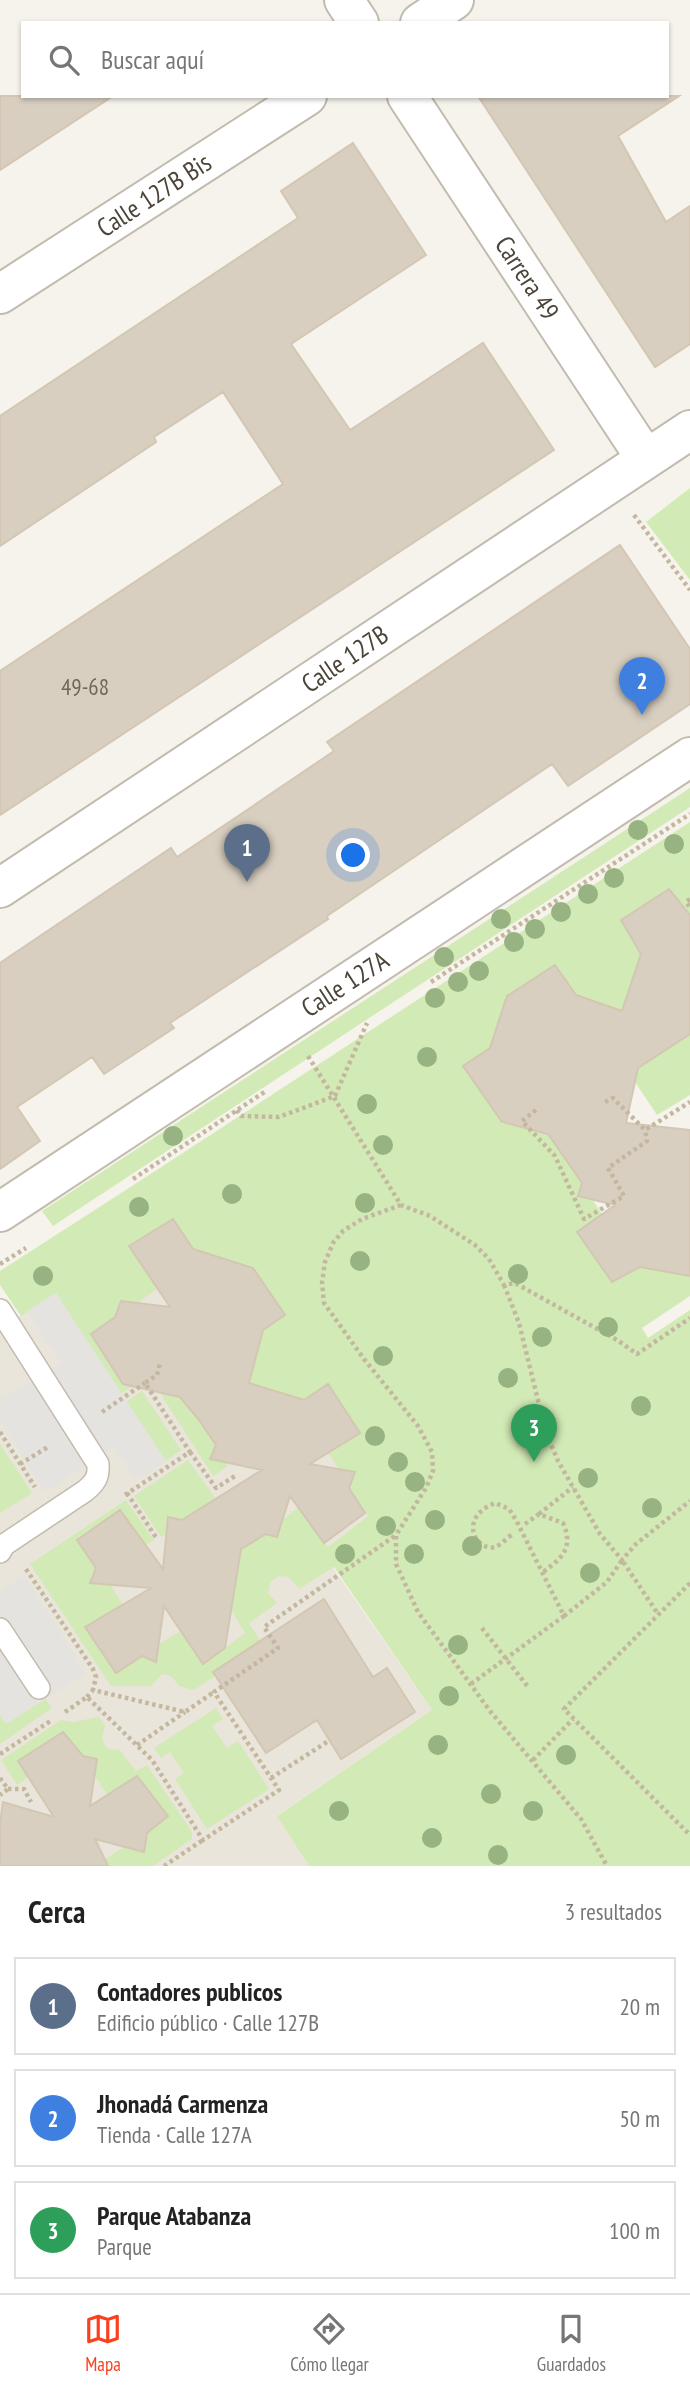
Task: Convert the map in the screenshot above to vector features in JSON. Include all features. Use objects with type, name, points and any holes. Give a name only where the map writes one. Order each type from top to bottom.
[{"type":"street","points":[[344,0],[358,21]]},
{"type":"street","points":[[423,21],[454,0]]},
{"type":"street","name":"Calle 127B Bis","points":[[0,294],[304,98]]},
{"type":"street","name":"Carrera 49","points":[[408,98],[646,459]]},
{"type":"street","name":"Calle 127B","points":[[0,888],[690,430]]},
{"type":"street","name":"Calle 127A","points":[[0,1212],[690,757]]},
{"type":"lane","points":[[0,1310],[98,1464],[99,1474],[94,1484],[4,1545],[0,1552]]},
{"type":"lane","points":[[0,1629],[39,1688]]},
{"type":"path","points":[[612,483],[690,590]]},
{"type":"path","points":[[425,986],[690,814]]},
{"type":"path","points":[[690,899],[686,902],[690,907]]},
{"type":"path","points":[[356,1031],[379,1016]]},
{"type":"path","points":[[287,1023],[401,1205],[430,1216],[475,1245],[496,1269],[519,1323],[546,1433],[573,1488],[600,1534],[622,1560],[658,1614]]},
{"type":"path","points":[[237,1110],[241,1116],[279,1117],[335,1097],[367,1023]]},
{"type":"path","points":[[301,1067],[311,1060]]},
{"type":"path","points":[[123,1185],[269,1088]]},
{"type":"path","points":[[537,1110],[522,1121],[555,1156],[584,1219],[624,1196],[608,1168],[647,1141],[645,1130],[613,1098],[605,1102]]},
{"type":"path","points":[[645,1130],[690,1102]]},
{"type":"path","points":[[137,1745],[278,1648],[264,1628],[397,1535],[430,1479],[433,1471],[432,1452],[418,1426],[324,1303],[322,1283],[333,1243],[343,1231],[362,1219],[401,1205]]},
{"type":"path","points":[[0,1264],[32,1244]]},
{"type":"path","points":[[504,1285],[515,1283],[637,1354],[690,1318]]},
{"type":"path","points":[[160,1363],[157,1375],[145,1383],[190,1452],[216,1488],[235,1476]]},
{"type":"path","points":[[0,1432],[40,1495]]},
{"type":"path","points":[[115,1501],[190,1452]]},
{"type":"path","points":[[525,1524],[573,1488]]},
{"type":"path","points":[[127,1493],[157,1539]]},
{"type":"path","points":[[471,1684],[607,1582],[636,1544],[690,1501]]},
{"type":"path","points":[[514,1532],[496,1547],[487,1546],[479,1541],[472,1529],[473,1520],[478,1513],[495,1503],[509,1509],[564,1616]]},
{"type":"path","points":[[539,1514],[563,1523],[568,1533],[566,1549],[558,1560],[543,1572]]},
{"type":"path","points":[[397,1535],[396,1564],[418,1612],[490,1711],[581,1819],[607,1866]]},
{"type":"path","points":[[0,1754],[88,1697],[96,1678],[93,1669],[22,1562]]},
{"type":"path","points":[[690,1583],[564,1709],[690,1835]]},
{"type":"path","points":[[482,1628],[528,1687]]},
{"type":"path","points":[[93,1690],[185,1712]]},
{"type":"path","points":[[164,1866],[279,1790],[214,1692]]},
{"type":"path","points":[[88,1697],[152,1760],[203,1840]]},
{"type":"path","points":[[533,1760],[573,1719]]},
{"type":"path","points":[[271,1779],[330,1740]]},
{"type":"path","points":[[0,1778],[8,1789]]},
{"type":"path","points":[[0,1794],[8,1789],[24,1789],[32,1802]]},
{"type":"shaded area","points":[[173,1219],[328,1384],[360,1433],[368,1516],[322,1552],[432,1710],[278,1815],[309,1866],[0,1866],[0,1328]]},
{"type":"shaded area","points":[[56,1293],[166,1461],[136,1480],[114,1446],[45,1492],[0,1420],[0,1400],[61,1363],[27,1311]]},
{"type":"shaded area","points":[[24,1575],[86,1673],[6,1724],[0,1715],[0,1592]]},
{"type":"green space","points":[[690,488],[690,580],[646,522]]},
{"type":"green space","points":[[690,788],[690,807],[53,1226],[42,1211]]},
{"type":"green space","points":[[690,822],[690,915],[669,889],[659,986],[598,1029],[586,1011],[588,999],[576,995],[555,965],[505,997],[524,1026],[463,1066],[503,1124],[532,1105],[536,1131],[549,1134],[582,1183],[578,1196],[592,1199],[602,1214],[577,1232],[611,1282],[640,1267],[653,1269],[690,1263],[690,1296],[642,1328],[648,1338],[690,1310],[690,1866],[309,1866],[277,1816],[432,1710],[334,1567],[299,1589],[289,1577],[279,1576],[270,1582],[268,1593],[277,1603],[249,1623],[259,1639],[258,1647],[194,1690],[179,1686],[171,1676],[162,1674],[151,1686],[111,1686],[30,1564],[126,1500],[154,1540],[146,1545],[120,1511],[77,1540],[96,1568],[90,1582],[110,1584],[123,1605],[86,1627],[156,1662],[159,1644],[181,1631],[203,1664],[245,1633],[203,1570],[262,1533],[277,1537],[282,1520],[298,1508],[328,1547],[368,1516],[349,1488],[355,1472],[339,1469],[328,1453],[360,1432],[327,1384],[304,1400],[287,1395],[284,1412],[264,1424],[221,1356],[284,1315],[193,1249],[173,1219],[129,1247],[157,1289],[137,1303],[121,1301],[115,1317],[144,1378],[121,1394],[56,1293],[21,1316],[0,1285],[0,1271]]},
{"type":"green space","points":[[690,1034],[690,1095],[657,1115],[635,1082],[638,1068]]},
{"type":"green space","points":[[153,1382],[180,1397],[199,1420],[228,1466],[213,1476]]},
{"type":"green space","points":[[142,1391],[181,1450],[166,1461],[126,1402]]},
{"type":"green space","points":[[0,1444],[32,1493],[0,1513]]},
{"type":"green space","points":[[188,1460],[216,1499],[161,1537],[134,1496]]},
{"type":"green space","points":[[45,1699],[52,1708],[0,1744],[0,1715],[6,1724]]},
{"type":"green space","points":[[216,1708],[223,1719],[212,1726],[227,1748],[238,1741],[269,1789],[207,1829],[175,1779],[184,1773],[170,1752],[161,1758],[154,1748]]},
{"type":"green space","points":[[99,1717],[105,1726],[102,1739],[106,1747],[119,1749],[136,1771],[147,1765],[192,1832],[192,1839],[153,1866],[108,1866],[105,1859],[147,1833],[168,1816],[137,1776],[107,1795],[95,1776],[97,1759],[83,1756],[63,1732],[18,1761],[28,1777],[17,1785],[1,1760],[61,1720],[73,1722]]},
{"type":"building","points":[[0,96],[110,98],[0,170]]},
{"type":"building","points":[[679,96],[618,136],[666,222],[690,206],[690,344],[655,367],[479,98]]},
{"type":"building","points":[[353,143],[426,255],[291,344],[350,430],[483,343],[554,450],[0,815],[0,671],[283,484],[223,392],[154,437],[156,442],[0,546],[0,416],[298,218],[281,191]]},
{"type":"building","points":[[620,545],[690,649],[690,704],[568,786],[552,764],[327,916],[328,919],[170,1023],[174,1028],[104,1074],[92,1057],[17,1107],[40,1141],[0,1169],[0,963],[171,848],[177,857],[253,806],[334,751],[327,742]]},
{"type":"building","points":[[669,889],[690,915],[690,1034],[638,1068],[626,1123],[690,1130],[690,1276],[640,1267],[612,1282],[577,1232],[615,1205],[578,1196],[582,1183],[548,1134],[502,1122],[463,1066],[490,1048],[507,996],[555,965],[576,995],[622,1011],[641,954],[621,920]]},
{"type":"building","points":[[173,1219],[193,1249],[253,1268],[285,1315],[263,1330],[249,1383],[304,1400],[328,1384],[360,1433],[310,1464],[355,1472],[349,1488],[365,1513],[324,1543],[290,1496],[277,1537],[266,1534],[241,1549],[225,1648],[203,1664],[164,1606],[156,1662],[142,1656],[116,1673],[85,1627],[151,1588],[90,1583],[96,1568],[77,1540],[120,1510],[163,1569],[168,1517],[182,1520],[262,1470],[210,1459],[216,1445],[180,1397],[123,1384],[91,1334],[115,1317],[121,1301],[170,1307],[129,1246]]},
{"type":"building","points":[[324,1599],[373,1677],[387,1668],[415,1712],[341,1759],[317,1720],[266,1753],[213,1672]]},
{"type":"building","points":[[63,1732],[83,1756],[97,1759],[90,1806],[137,1776],[168,1816],[147,1833],[144,1852],[95,1839],[108,1866],[0,1866],[3,1802],[54,1817],[18,1761]]},
{"type":"place","name":"Jhonadá Carmenza","points":[[642,715]]},
{"type":"place","name":"Contadores publicos","points":[[247,882]]},
{"type":"place","name":"Parque Atabanza","points":[[534,1462]]}]
